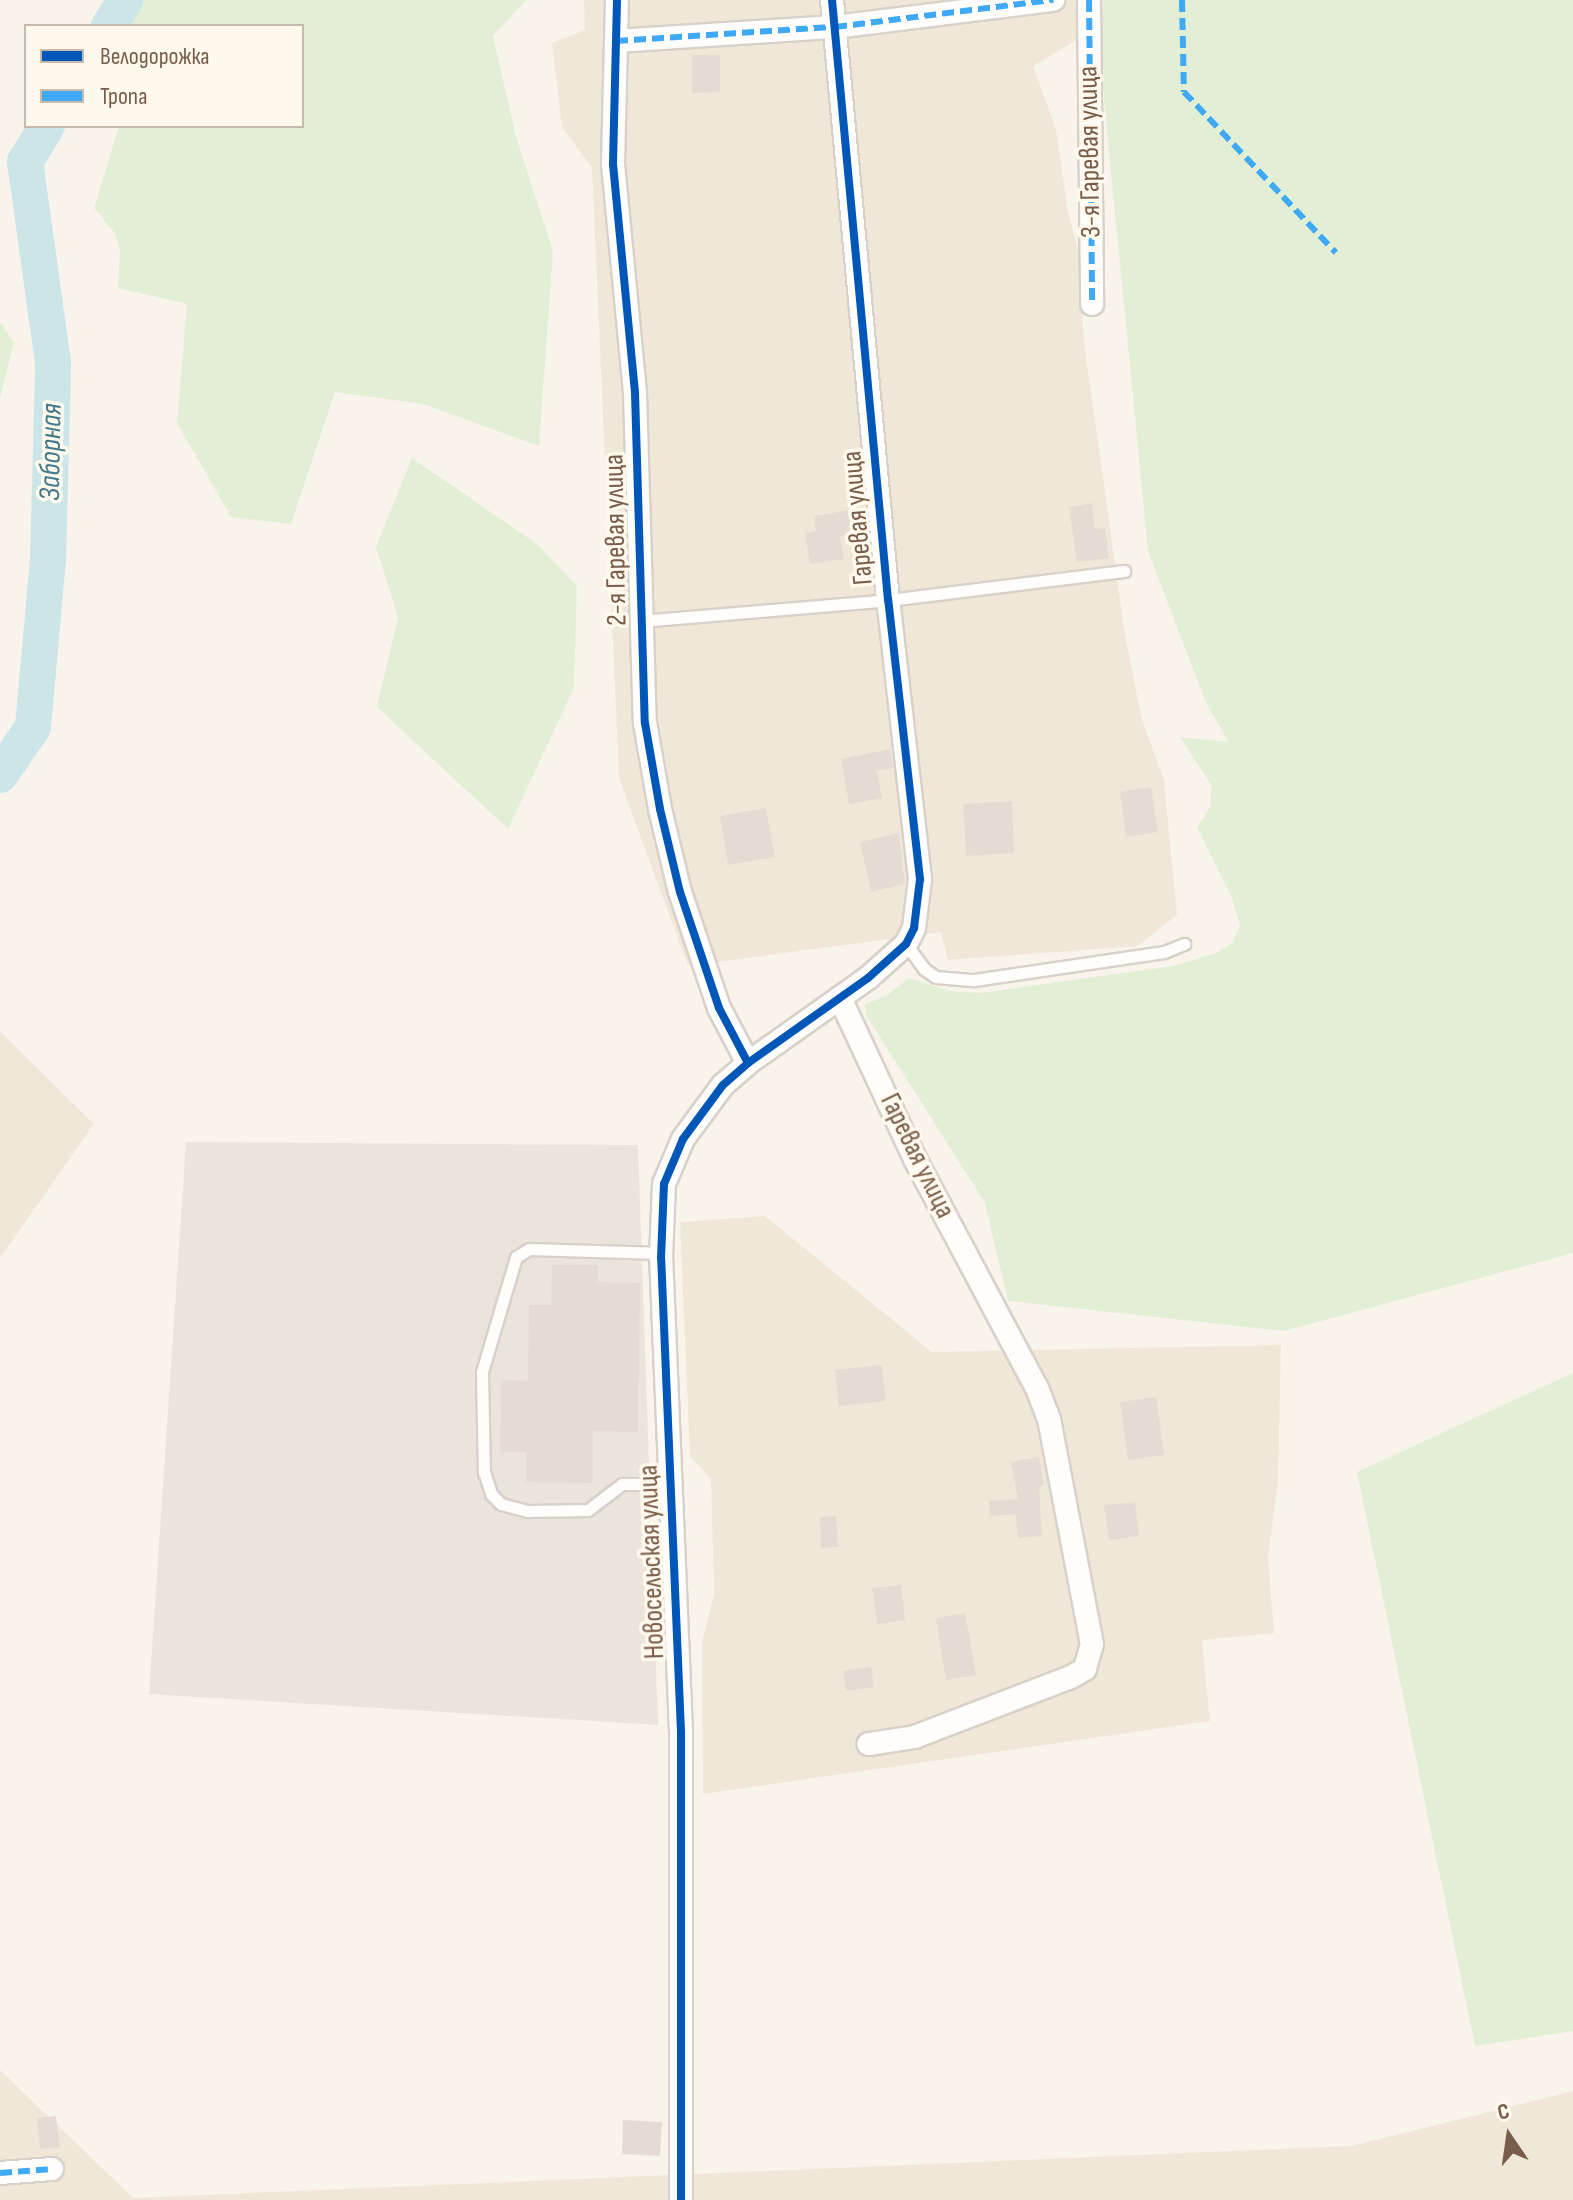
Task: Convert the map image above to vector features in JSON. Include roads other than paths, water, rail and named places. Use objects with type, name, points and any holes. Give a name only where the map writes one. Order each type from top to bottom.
[{"type":"street","name":"2-я Гаревая улица","points":[[617,0],[613,164],[635,393],[639,621],[645,723],[680,892],[719,1008],[748,1063]]},
{"type":"street","name":"Гаревая улица","points":[[832,0],[888,600],[919,846],[918,905],[906,944]]},
{"type":"street","points":[[616,41],[835,27],[1053,0]]},
{"type":"street","name":"3-я Гаревая улица","points":[[1089,0],[1092,304]]},
{"type":"street","points":[[840,998],[906,944]]},
{"type":"street","name":"Гаревая улица","points":[[840,998],[915,1159],[1041,1398],[1059,1463],[1068,1527],[1092,1644],[1085,1669],[1071,1677],[915,1737],[869,1744]]},
{"type":"street","name":"Новосельская улица","points":[[681,2200],[681,1732],[661,1253],[664,1184],[672,1160],[704,1106],[748,1063],[840,998]]},
{"type":"street","points":[[0,2173],[52,2169]]},
{"type":"lane","points":[[639,621],[888,600],[1124,571]]},
{"type":"lane","points":[[906,944],[924,969],[936,977],[963,980],[1164,952],[1184,944]]},
{"type":"lane","points":[[661,1253],[529,1249],[516,1257],[482,1372],[484,1472],[491,1494],[501,1504],[528,1511],[588,1510],[622,1484],[671,1484]]},
{"type":"waterway","name":"Заборная","points":[[110,24],[125,0]]},
{"type":"waterway","name":"Заборная","points":[[0,775],[33,727],[48,560],[53,363],[25,162],[46,128]]}]
